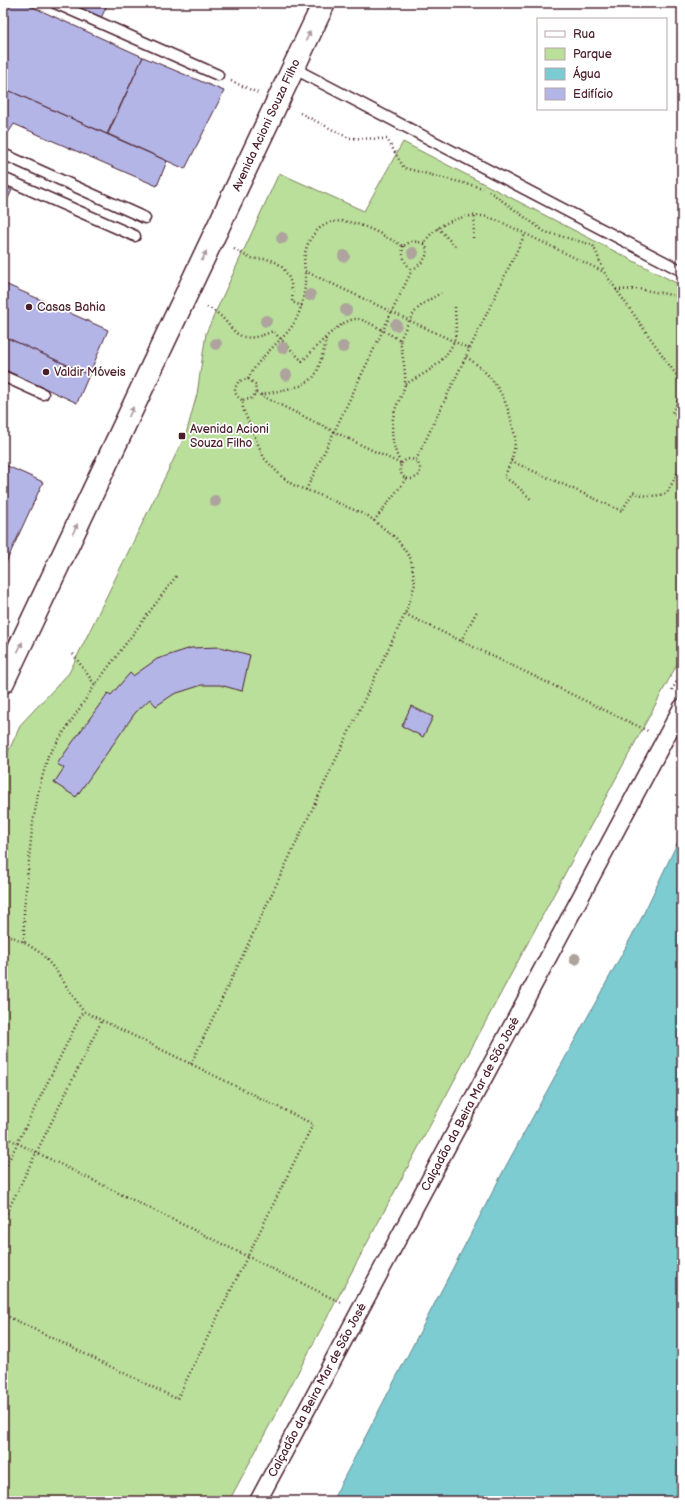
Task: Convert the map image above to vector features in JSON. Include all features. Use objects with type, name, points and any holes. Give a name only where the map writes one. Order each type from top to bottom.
[{"type":"main road","name":"Avenida Acioni Souza Filho","points":[[3,682],[324,3]]},
{"type":"street","name":"Calçadão da Beira Mar de São José","points":[[258,1501],[682,708]]},
{"type":"lane","points":[[55,3],[218,76]]},
{"type":"lane","points":[[293,68],[682,271]]},
{"type":"lane","points":[[3,154],[145,218]]},
{"type":"lane","points":[[3,178],[135,236]]},
{"type":"lane","points":[[3,376],[43,394]]},
{"type":"path","points":[[218,76],[277,102]]},
{"type":"path","points":[[300,112],[349,138],[387,139],[404,168],[486,188],[545,232],[593,245],[604,272],[677,376],[681,388],[672,413],[682,419]]},
{"type":"path","points":[[424,243],[438,228],[452,220],[466,216],[482,216],[499,221],[604,272]]},
{"type":"path","points":[[472,238],[476,216]]},
{"type":"path","points":[[248,379],[253,368],[281,339],[294,323],[300,312],[305,283],[305,250],[309,240],[318,229],[328,223],[341,221],[359,225],[403,246],[412,242],[424,243]]},
{"type":"path","points":[[438,228],[456,246]]},
{"type":"path","points":[[416,460],[525,234]]},
{"type":"path","points":[[306,490],[412,270],[421,264],[427,255],[427,248],[424,243]]},
{"type":"path","points":[[403,246],[405,263],[412,270]]},
{"type":"path","points":[[234,249],[248,257],[270,260],[281,267],[286,272],[292,287],[292,302],[302,306]]},
{"type":"path","points":[[305,271],[470,349]]},
{"type":"path","points":[[616,290],[639,289],[682,297]]},
{"type":"path","points":[[416,460],[420,466],[420,474],[414,479],[406,479],[401,474],[401,464],[397,456],[392,428],[395,411],[405,384],[400,340],[413,312],[422,303],[441,293]]},
{"type":"path","points":[[405,384],[437,365],[447,353],[454,341],[456,331],[455,306]]},
{"type":"path","points":[[207,307],[216,313],[235,332],[242,336],[248,338],[258,337],[273,331],[302,361],[313,352],[326,336],[342,324],[357,319],[365,321],[400,340]]},
{"type":"path","points":[[261,395],[300,386],[313,378],[317,372],[325,346],[326,336]]},
{"type":"path","points":[[466,357],[482,368],[492,378],[509,411],[515,438],[513,456],[504,477],[516,485],[532,500]]},
{"type":"path","points":[[248,379],[255,384],[256,393],[251,400],[242,400],[238,398],[235,389],[239,381],[248,379]]},
{"type":"path","points":[[256,393],[401,464]]},
{"type":"path","points":[[191,1064],[405,614],[415,584],[412,559],[396,538],[362,513],[293,485],[281,476],[264,458],[243,409],[242,400]]},
{"type":"path","points":[[401,464],[406,460],[416,460]]},
{"type":"path","points":[[511,461],[622,511],[633,492],[642,496],[655,497],[666,493],[682,464]]},
{"type":"path","points":[[374,521],[406,479]]},
{"type":"path","points":[[24,942],[24,911],[32,829],[38,793],[48,756],[95,685],[177,575]]},
{"type":"path","points":[[460,641],[477,611]]},
{"type":"path","points":[[405,614],[665,739]]},
{"type":"path","points":[[73,654],[95,685]]},
{"type":"path","points":[[3,933],[24,942],[42,954],[57,972],[83,1011],[313,1124],[177,1399],[3,1314]]},
{"type":"path","points":[[3,1172],[83,1011]]},
{"type":"path","points":[[3,1220],[102,1020]]},
{"type":"path","points":[[3,1136],[359,1311]]},
{"type":"green space","points":[[403,142],[682,286],[682,655],[229,1501],[3,1501],[3,763],[21,724],[69,673],[186,434],[197,394],[206,333],[279,173],[364,211]]},
{"type":"water","points":[[682,833],[682,1501],[332,1501],[507,1164],[640,921]]},
{"type":"building","points":[[3,3],[24,3],[143,57],[107,134],[3,88]]},
{"type":"building","points":[[66,3],[108,3],[101,18]]},
{"type":"building","points":[[143,57],[224,91],[185,169],[108,134]]},
{"type":"building","points":[[3,88],[167,161],[157,186],[14,124],[3,141]]},
{"type":"building","points":[[3,186],[12,190],[3,209]]},
{"type":"building","name":"Casas Bahia","points":[[3,283],[108,330],[89,375],[3,336]]},
{"type":"building","name":"Valdir Móveis","points":[[3,336],[89,375],[77,403],[3,369]]},
{"type":"building","points":[[3,464],[43,482],[3,569]]},
{"type":"building","points":[[220,647],[250,655],[242,691],[220,685],[202,685],[174,694],[156,706],[150,699],[135,713],[76,797],[54,783],[64,768],[57,764],[108,693],[111,695],[130,673],[133,676],[157,659],[191,648]]},
{"type":"building","points":[[411,706],[433,717],[423,737],[402,726]]},
{"type":"place","name":"Casas Bahia","points":[[29,307]]},
{"type":"place","name":"Valdir Móveis","points":[[46,372]]},
{"type":"place","name":"Avenida Acioni Souza Filho","points":[[182,436]]}]
